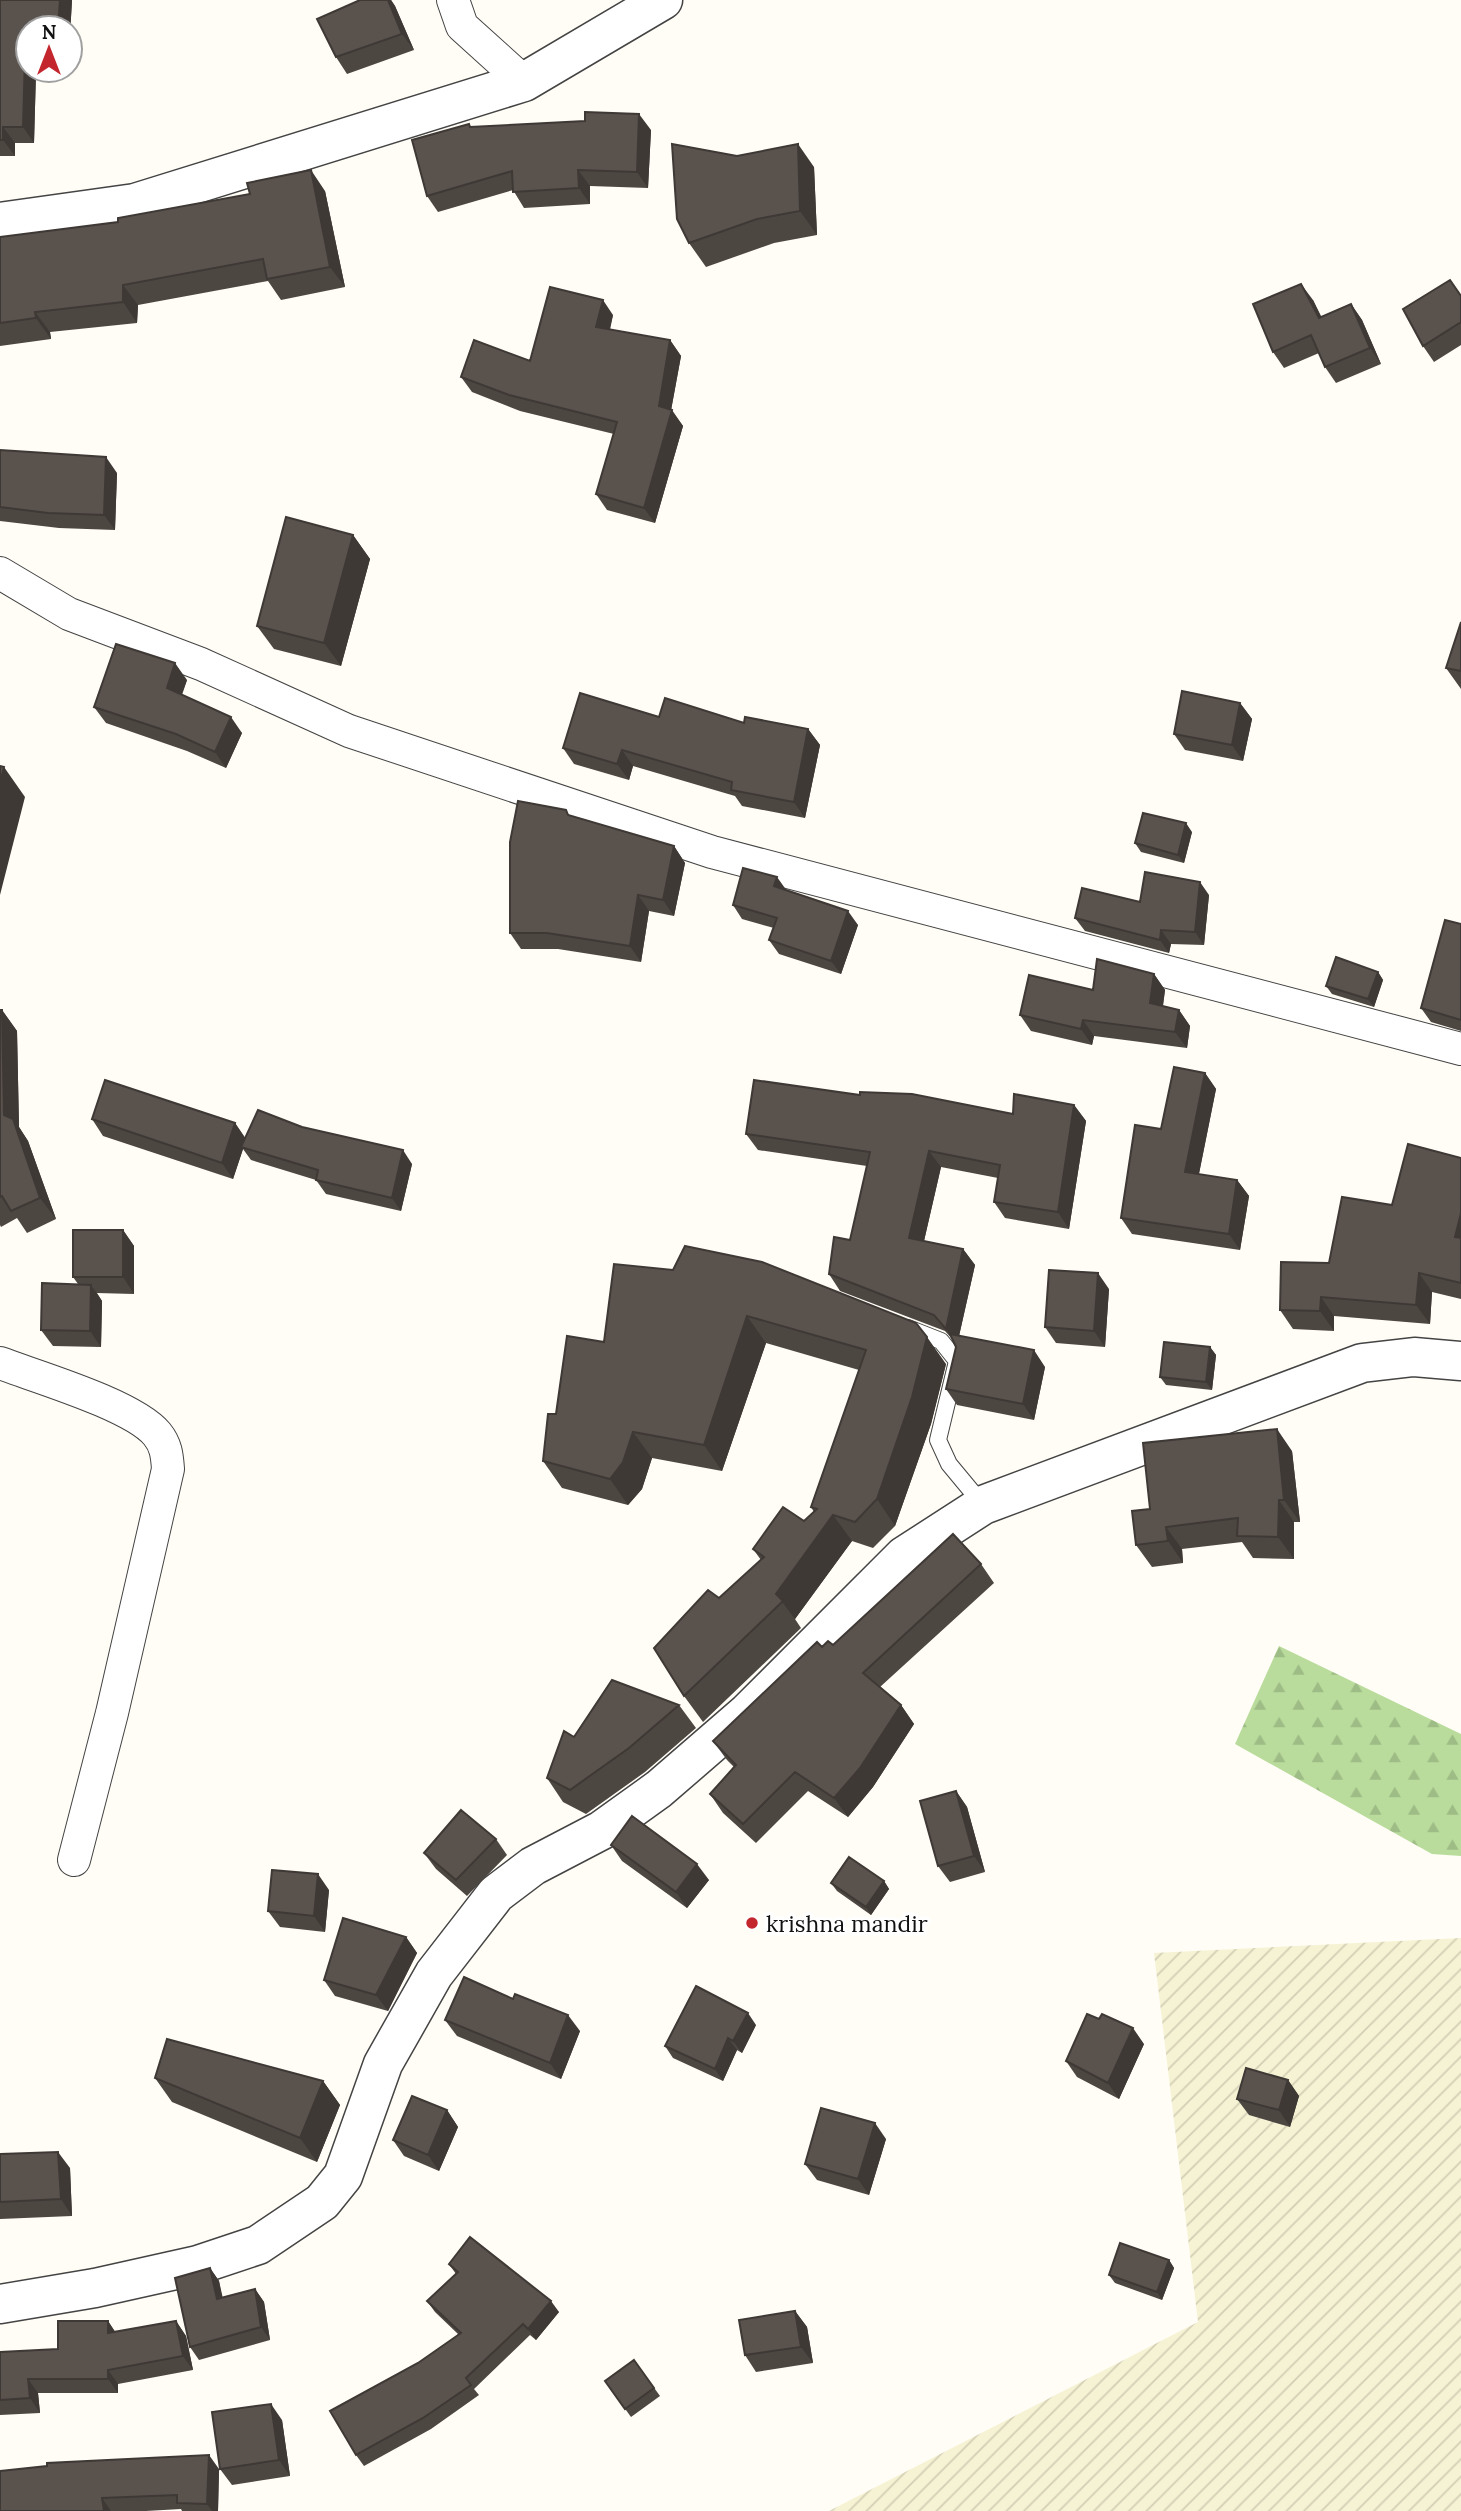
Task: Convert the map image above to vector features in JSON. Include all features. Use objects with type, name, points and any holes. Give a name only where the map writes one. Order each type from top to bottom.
[{"type":"street","points":[[453,0],[461,26],[524,82]]},
{"type":"street","points":[[0,222],[135,203],[524,82],[663,0]]},
{"type":"street","points":[[0,573],[69,614],[201,664],[349,731],[712,852],[1461,1049]]},
{"type":"street","points":[[0,2304],[95,2288],[198,2265],[258,2245],[322,2202],[343,2176],[383,2064],[427,1985],[496,1894],[533,1866],[602,1830],[659,1789],[748,1712],[904,1556],[983,1505],[1362,1363],[1414,1357],[1461,1361]]},
{"type":"street","points":[[0,1363],[93,1398],[140,1420],[156,1432],[166,1448],[168,1469],[112,1713],[74,1860]]},
{"type":"lane","points":[[898,1324],[941,1341],[957,1361],[938,1440],[948,1464],[983,1505]]},
{"type":"shaded area","points":[[1461,1938],[1461,2511],[829,2511],[1198,2322],[1154,1953]]},
{"type":"green space","points":[[1279,1646],[1461,1734],[1461,1856],[1432,1854],[1235,1744]]},
{"type":"building","points":[[0,0],[60,0],[59,14],[14,14],[14,84],[24,84],[23,127],[3,127],[3,140],[0,140]]},
{"type":"building","points":[[360,0],[388,0],[402,34],[336,57],[317,19]]},
{"type":"building","points":[[585,112],[639,114],[637,172],[578,170],[579,188],[513,192],[512,171],[427,196],[412,140],[469,124],[470,127],[585,121]]},
{"type":"building","points":[[672,144],[737,156],[798,144],[800,211],[757,219],[689,243],[677,219]]},
{"type":"building","points":[[311,170],[330,267],[267,279],[263,259],[123,285],[123,302],[35,312],[36,318],[0,323],[0,237],[118,222],[118,218],[250,194],[247,183]]},
{"type":"building","points":[[1450,280],[1461,296],[1461,322],[1423,346],[1403,309]]},
{"type":"building","points":[[1301,284],[1319,318],[1351,304],[1370,348],[1325,367],[1311,335],[1273,352],[1253,304]]},
{"type":"building","points":[[550,287],[603,300],[596,327],[670,340],[659,406],[672,410],[644,508],[596,494],[617,422],[509,395],[461,377],[474,340],[530,361]]},
{"type":"building","points":[[0,450],[106,457],[104,515],[48,513],[0,507]]},
{"type":"building","points":[[286,517],[353,535],[324,643],[257,626]]},
{"type":"building","points":[[1461,622],[1461,671],[1446,668]]},
{"type":"building","points":[[116,644],[175,663],[167,688],[231,717],[215,752],[176,734],[94,707]]},
{"type":"building","points":[[1182,691],[1240,703],[1232,745],[1174,734]]},
{"type":"building","points":[[580,693],[659,717],[665,698],[744,723],[745,717],[808,729],[794,802],[731,790],[732,782],[622,750],[617,764],[563,748]]},
{"type":"building","points":[[0,766],[4,767],[0,783]]},
{"type":"building","points":[[518,801],[566,810],[568,815],[674,846],[663,900],[638,895],[630,946],[547,933],[510,933],[510,842]]},
{"type":"building","points":[[1143,813],[1186,823],[1178,855],[1135,843]]},
{"type":"building","points":[[743,868],[777,877],[774,886],[848,911],[831,961],[769,940],[777,918],[733,905]]},
{"type":"building","points":[[1145,872],[1200,882],[1195,932],[1161,930],[1160,940],[1075,918],[1082,888],[1140,902]]},
{"type":"building","points":[[1445,920],[1461,924],[1461,1020],[1421,1008]]},
{"type":"building","points":[[1336,957],[1378,972],[1368,999],[1326,986]]},
{"type":"building","points":[[1097,959],[1154,974],[1150,1003],[1179,1010],[1175,1032],[1083,1020],[1081,1029],[1020,1015],[1029,975],[1093,990]]},
{"type":"building","points":[[0,1010],[4,1115],[13,1119],[40,1198],[11,1211],[2,1196],[0,1197]]},
{"type":"building","points":[[1174,1067],[1205,1073],[1185,1172],[1237,1180],[1229,1234],[1121,1218],[1135,1125],[1161,1129]]},
{"type":"building","points":[[105,1080],[235,1123],[222,1163],[92,1119]]},
{"type":"building","points":[[754,1080],[860,1095],[860,1092],[912,1094],[1013,1114],[1014,1094],[1074,1105],[1058,1212],[994,1202],[1000,1165],[929,1151],[909,1238],[963,1249],[946,1329],[934,1315],[829,1274],[834,1237],[850,1240],[870,1152],[746,1134]]},
{"type":"building","points":[[258,1110],[302,1127],[403,1150],[392,1198],[316,1180],[318,1170],[241,1147]]},
{"type":"building","points":[[1408,1144],[1461,1158],[1461,1213],[1455,1237],[1461,1238],[1461,1283],[1419,1273],[1416,1305],[1321,1297],[1320,1311],[1280,1310],[1281,1262],[1329,1263],[1342,1197],[1392,1205]]},
{"type":"building","points":[[73,1230],[123,1230],[123,1277],[73,1277]]},
{"type":"building","points":[[685,1246],[762,1262],[916,1323],[927,1337],[912,1397],[877,1499],[855,1522],[833,1515],[776,1594],[783,1601],[684,1696],[654,1648],[708,1590],[719,1598],[764,1557],[753,1549],[783,1507],[804,1521],[817,1509],[811,1507],[866,1350],[747,1316],[704,1445],[633,1432],[623,1462],[610,1479],[543,1461],[548,1414],[556,1414],[567,1336],[604,1342],[614,1264],[673,1270]]},
{"type":"building","points":[[1049,1270],[1098,1273],[1094,1331],[1045,1327]]},
{"type":"building","points":[[42,1283],[91,1285],[90,1331],[41,1330]]},
{"type":"building","points":[[950,1334],[1034,1350],[1023,1404],[946,1389],[956,1347]]},
{"type":"building","points":[[1164,1342],[1210,1347],[1206,1382],[1160,1377]]},
{"type":"building","points":[[1277,1429],[1284,1500],[1279,1500],[1278,1537],[1237,1536],[1238,1518],[1166,1527],[1168,1541],[1136,1545],[1132,1511],[1150,1509],[1143,1443]]},
{"type":"building","points":[[953,1534],[981,1564],[863,1673],[901,1705],[860,1768],[834,1798],[795,1772],[743,1824],[710,1794],[736,1765],[713,1741],[817,1642],[822,1647],[828,1641],[833,1645]]},
{"type":"building","points":[[612,1680],[679,1705],[629,1748],[570,1790],[547,1778],[564,1731],[574,1737]]},
{"type":"building","points":[[956,1791],[974,1856],[938,1866],[920,1801]]},
{"type":"building","points":[[461,1810],[496,1839],[456,1880],[424,1853]]},
{"type":"building","points":[[632,1816],[697,1864],[676,1892],[611,1845]]},
{"type":"building","points":[[849,1857],[884,1881],[866,1907],[831,1883]]},
{"type":"building","points":[[272,1870],[318,1874],[314,1916],[268,1911]]},
{"type":"building","points":[[343,1918],[406,1937],[376,1995],[324,1980]]},
{"type":"building","points":[[464,1977],[513,1999],[515,1994],[568,2015],[550,2063],[445,2020]]},
{"type":"building","points":[[696,1986],[748,2013],[733,2041],[728,2038],[715,2069],[665,2046]]},
{"type":"building","points":[[1087,2014],[1099,2019],[1102,2014],[1133,2028],[1108,2083],[1066,2061]]},
{"type":"building","points":[[167,2039],[323,2081],[300,2138],[155,2078]]},
{"type":"building","points":[[1246,2068],[1288,2080],[1279,2110],[1237,2099]]},
{"type":"building","points":[[412,2096],[447,2110],[428,2155],[393,2140]]},
{"type":"building","points":[[821,2108],[875,2123],[858,2179],[805,2164]]},
{"type":"building","points":[[58,2152],[61,2199],[0,2202],[0,2154]]},
{"type":"building","points":[[470,2237],[551,2301],[528,2329],[523,2324],[466,2378],[471,2385],[423,2418],[356,2455],[330,2411],[418,2363],[461,2333],[427,2301],[458,2272],[449,2264]]},
{"type":"building","points":[[1120,2243],[1169,2260],[1157,2292],[1109,2275]]},
{"type":"building","points":[[210,2268],[217,2299],[255,2289],[261,2327],[190,2347],[175,2278]]},
{"type":"building","points":[[795,2311],[801,2347],[745,2355],[739,2320]]},
{"type":"building","points":[[58,2321],[108,2321],[108,2333],[176,2321],[183,2356],[108,2370],[108,2379],[28,2379],[30,2398],[0,2400],[0,2352],[58,2349]]},
{"type":"building","points":[[634,2360],[654,2388],[625,2409],[605,2381]]},
{"type":"building","points":[[271,2404],[279,2460],[220,2469],[212,2412]]},
{"type":"building","points":[[209,2455],[207,2504],[177,2503],[177,2495],[102,2498],[104,2511],[0,2511],[0,2471],[47,2466],[47,2463]]},
{"type":"place","name":"krishna mandir","points":[[752,1923]]}]
